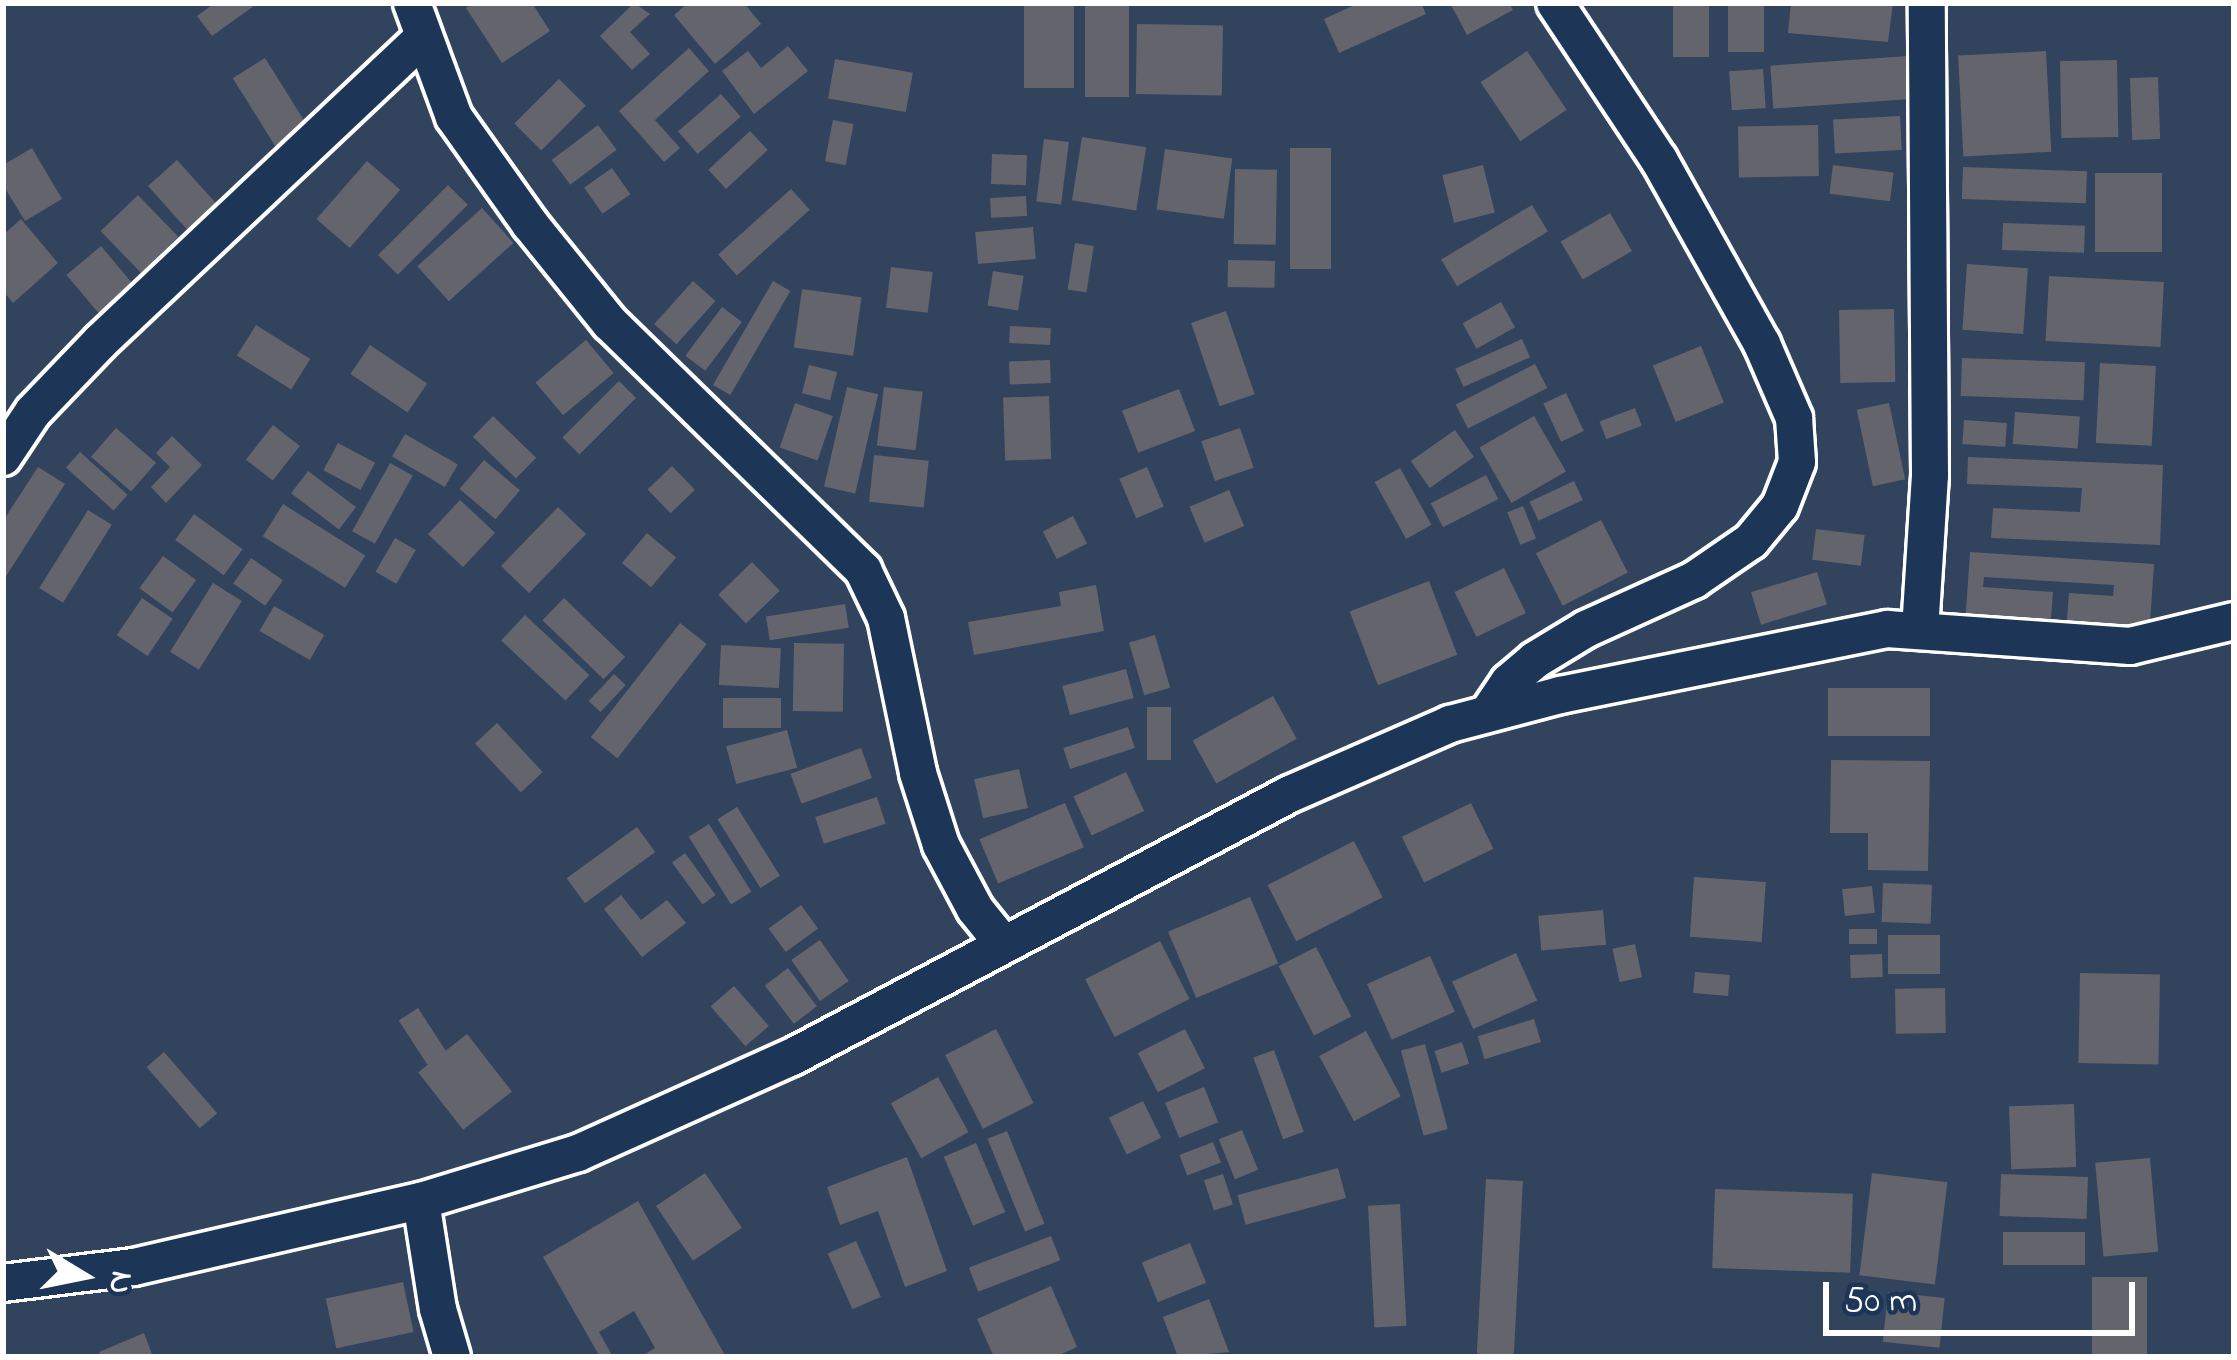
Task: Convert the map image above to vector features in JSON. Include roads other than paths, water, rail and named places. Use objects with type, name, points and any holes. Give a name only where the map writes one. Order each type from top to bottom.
[{"type":"street","points":[[1488,713],[1509,682],[1535,660],[1586,629],[1694,580],[1750,541],[1780,506],[1797,462],[1794,418],[1762,344],[1659,160],[1555,3]]},
{"type":"street","points":[[1920,631],[1930,475],[1927,3]]},
{"type":"street","points":[[3,457],[33,412],[416,21],[454,117],[610,323],[863,570],[886,618],[918,773],[941,844],[975,909],[1004,945]]},
{"type":"street","points":[[3,1283],[134,1267],[503,1180],[682,1109],[1289,794],[1378,752],[1488,713],[1887,629],[2130,646],[2234,621]]},
{"type":"street","points":[[421,1201],[438,1309],[452,1357]]}]
